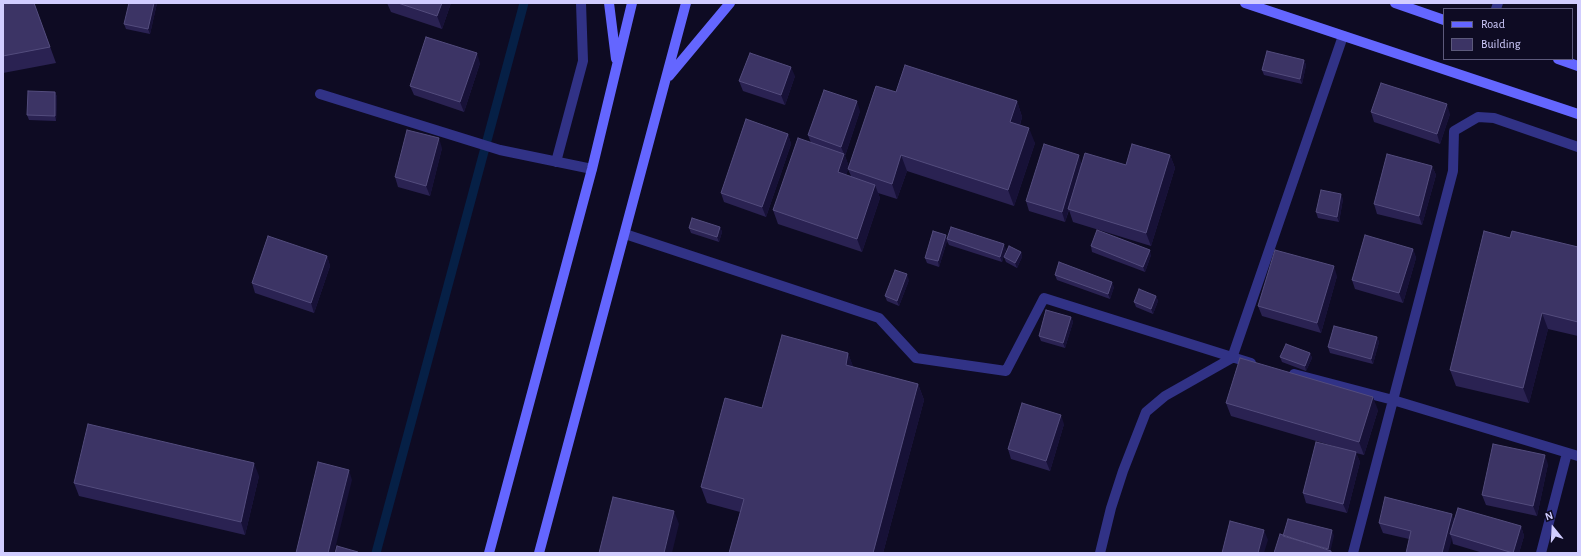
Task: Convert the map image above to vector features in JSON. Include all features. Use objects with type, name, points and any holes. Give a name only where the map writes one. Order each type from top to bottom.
[{"type":"main road","points":[[610,3],[616,66]]},
{"type":"main road","points":[[489,553],[592,169],[632,3]]},
{"type":"main road","points":[[539,553],[667,79],[686,3]]},
{"type":"main road","points":[[667,79],[730,3]]},
{"type":"main road","points":[[1245,3],[1578,114]]},
{"type":"main road","points":[[1395,3],[1443,20]]},
{"type":"main road","points":[[1561,60],[1578,66]]},
{"type":"street","points":[[556,162],[583,61],[581,3]]},
{"type":"street","points":[[1100,553],[1120,478],[1146,412],[1165,396],[1232,358],[1343,36]]},
{"type":"street","points":[[320,94],[450,133],[500,150],[592,169]]},
{"type":"street","points":[[1353,553],[1453,171],[1454,131],[1478,117],[1494,118],[1578,148]]},
{"type":"street","points":[[625,234],[880,318],[916,358],[1006,372],[1044,298],[1232,358],[1263,366]]},
{"type":"street","points":[[1286,372],[1393,400],[1578,456]]},
{"type":"street","points":[[1541,553],[1567,453]]},
{"type":"building","points":[[3,3],[34,3],[50,47],[3,56]]},
{"type":"building","points":[[129,3],[154,3],[148,29],[124,24]]},
{"type":"building","points":[[398,3],[442,3],[437,16]]},
{"type":"building","points":[[426,37],[477,53],[460,102],[410,86]]},
{"type":"building","points":[[1267,51],[1304,60],[1300,79],[1262,70]]},
{"type":"building","points":[[750,53],[791,67],[781,95],[739,81]]},
{"type":"building","points":[[905,65],[1017,101],[1010,122],[1029,128],[1008,190],[901,155],[892,184],[848,169],[876,86],[896,92]]},
{"type":"building","points":[[1381,83],[1447,104],[1437,134],[1371,112]]},
{"type":"building","points":[[824,90],[857,101],[841,147],[808,135]]},
{"type":"building","points":[[28,91],[55,92],[55,116],[27,115]]},
{"type":"building","points":[[746,119],[788,134],[762,207],[721,193]]},
{"type":"building","points":[[407,130],[439,138],[426,186],[395,177]]},
{"type":"building","points":[[798,138],[844,154],[838,172],[875,185],[857,239],[773,210]]},
{"type":"building","points":[[1044,144],[1079,155],[1062,212],[1026,201]]},
{"type":"building","points":[[1132,144],[1170,155],[1146,233],[1068,209],[1085,153],[1126,165]]},
{"type":"building","points":[[1387,154],[1432,166],[1419,216],[1374,204]]},
{"type":"building","points":[[1321,190],[1341,194],[1337,217],[1316,212]]},
{"type":"building","points":[[692,218],[720,227],[717,237],[689,228]]},
{"type":"building","points":[[951,227],[1004,244],[1000,257],[947,239]]},
{"type":"building","points":[[1097,230],[1150,250],[1143,267],[1091,246]]},
{"type":"building","points":[[933,231],[946,235],[938,261],[925,258]]},
{"type":"building","points":[[1484,231],[1510,238],[1512,231],[1578,247],[1578,322],[1542,313],[1523,388],[1450,370]]},
{"type":"building","points":[[1365,235],[1413,249],[1399,293],[1352,280]]},
{"type":"building","points":[[268,236],[327,256],[311,303],[252,283]]},
{"type":"building","points":[[1009,246],[1021,252],[1015,263],[1004,257]]},
{"type":"building","points":[[1275,250],[1334,266],[1317,323],[1258,306]]},
{"type":"building","points":[[1059,262],[1112,282],[1108,294],[1055,275]]},
{"type":"building","points":[[895,270],[907,274],[897,301],[885,296]]},
{"type":"building","points":[[1139,289],[1156,296],[1151,309],[1134,302]]},
{"type":"building","points":[[1046,310],[1071,317],[1063,343],[1039,336]]},
{"type":"building","points":[[1334,326],[1377,337],[1371,359],[1328,347]]},
{"type":"building","points":[[782,335],[848,353],[846,365],[918,384],[873,553],[729,553],[744,499],[701,487],[725,398],[762,408]]},
{"type":"building","points":[[1286,344],[1310,353],[1305,366],[1280,357]]},
{"type":"building","points":[[1240,358],[1373,397],[1359,442],[1226,403]]},
{"type":"building","points":[[1022,403],[1061,415],[1046,461],[1008,449]]},
{"type":"building","points":[[88,424],[254,463],[241,522],[74,483]]},
{"type":"building","points":[[1316,442],[1356,452],[1343,504],[1303,493]]},
{"type":"building","points":[[1493,444],[1545,455],[1533,506],[1482,495]]},
{"type":"building","points":[[318,462],[349,470],[328,553],[296,553]]},
{"type":"building","points":[[613,497],[674,511],[664,553],[599,553]]},
{"type":"building","points":[[1385,497],[1452,514],[1442,553],[1406,553],[1411,531],[1379,523]]},
{"type":"building","points":[[1458,508],[1521,526],[1513,553],[1450,534]]},
{"type":"building","points":[[1288,519],[1332,530],[1328,549],[1283,536]]},
{"type":"building","points":[[1230,521],[1264,530],[1258,553],[1222,553]]},
{"type":"building","points":[[1280,534],[1331,551],[1331,553],[1274,553]]},
{"type":"building","points":[[337,546],[358,552],[358,553],[335,553]]},
{"type":"waterway","points":[[376,553],[524,3]]}]
